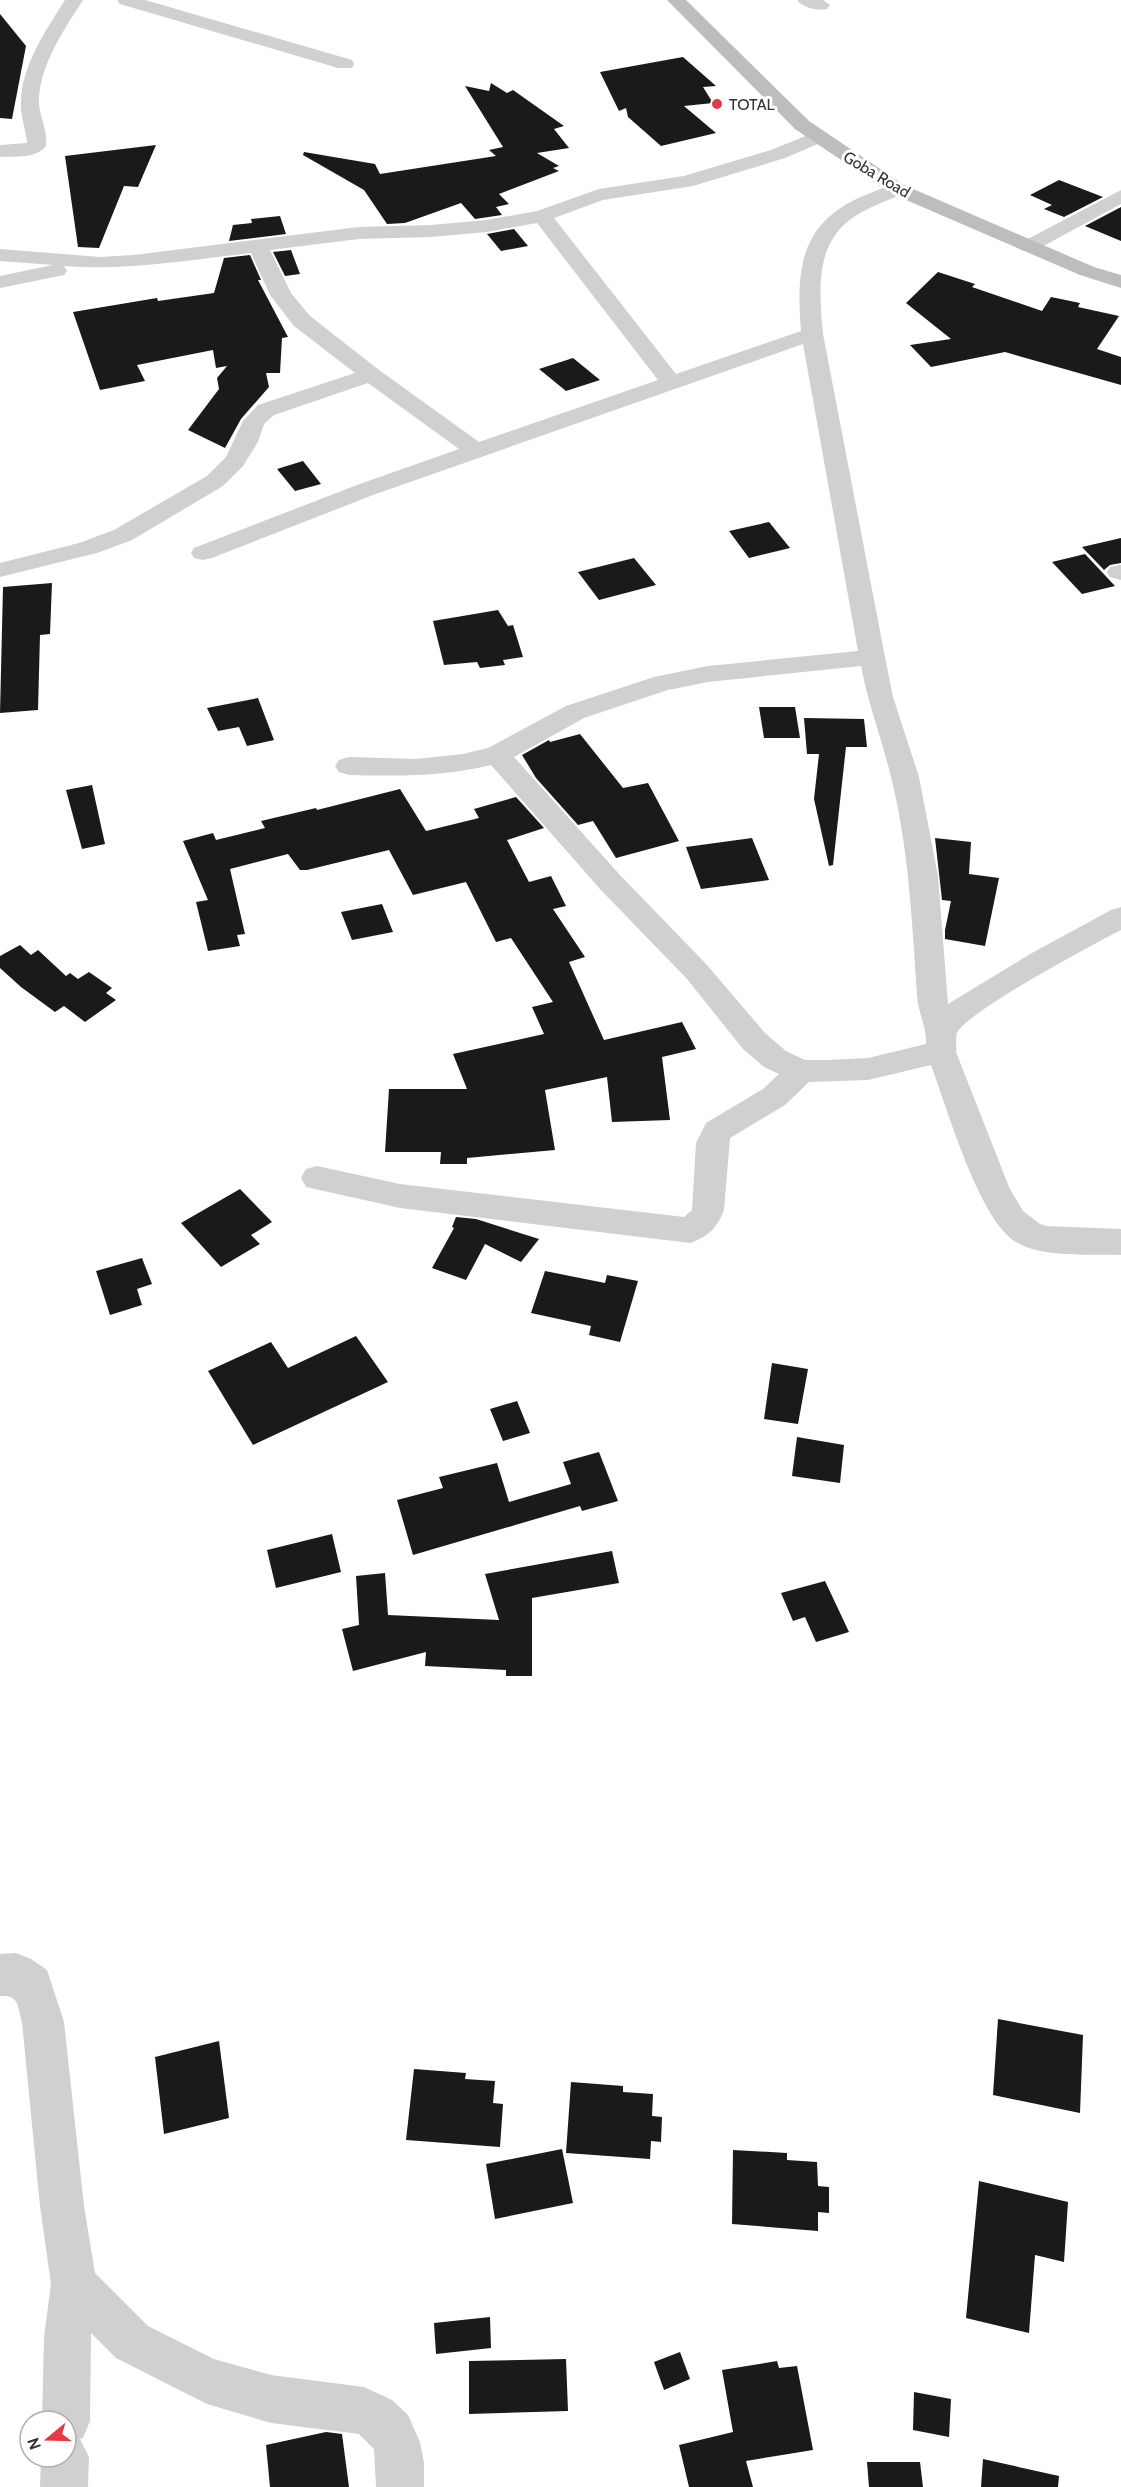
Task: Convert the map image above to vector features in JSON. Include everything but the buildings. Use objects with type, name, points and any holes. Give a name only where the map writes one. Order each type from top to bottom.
[{"type":"main road","name":"Goba Road","points":[[676,0],[774,99],[818,137],[897,189],[1087,271],[1121,282]]},
{"type":"street","points":[[0,151],[27,150],[36,146],[30,102],[34,80],[56,28],[74,0]]},
{"type":"street","points":[[126,0],[345,64]]},
{"type":"street","points":[[0,282],[99,263],[162,258],[257,244],[359,233],[463,230],[542,216],[599,195],[686,182],[778,154],[818,137]]},
{"type":"street","points":[[897,189],[849,210],[826,229],[814,249],[809,295],[812,334],[872,657],[880,697],[908,788],[924,876],[932,1001],[942,1042],[993,1188],[1011,1220],[1029,1234],[1046,1239],[1121,1242]]},
{"type":"street","points":[[1029,246],[1121,196]]},
{"type":"street","points":[[542,216],[672,383]]},
{"type":"street","points":[[257,244],[281,295],[302,321],[476,451]]},
{"type":"street","points":[[0,255],[99,263]]},
{"type":"street","points":[[203,553],[365,490],[812,334]]},
{"type":"street","points":[[0,570],[88,548],[123,535],[215,481],[235,461],[254,421],[266,410],[325,388],[372,375]]},
{"type":"street","points":[[349,766],[416,768],[463,763],[497,755],[575,712],[663,683],[708,674],[872,657]]},
{"type":"street","points":[[497,755],[610,882],[697,972],[754,1041],[775,1059],[802,1071],[868,1070],[942,1042],[957,1012],[1042,960],[1121,917]]},
{"type":"street","points":[[317,1178],[400,1196],[690,1230],[705,1218],[708,1210],[712,1143],[717,1131],[774,1097],[802,1071]]},
{"type":"street","points":[[0,1975],[16,1974],[32,1985],[43,2022],[62,2206],[74,2284],[67,2337],[66,2409]]},
{"type":"street","points":[[74,2284],[132,2342],[207,2380],[271,2399],[364,2411],[378,2417],[392,2432],[400,2450],[400,2487]]},
{"type":"street","points":[[64,2487],[65,2469]]},
{"type":"place","name":"TOTAL","points":[[717,104]]}]
